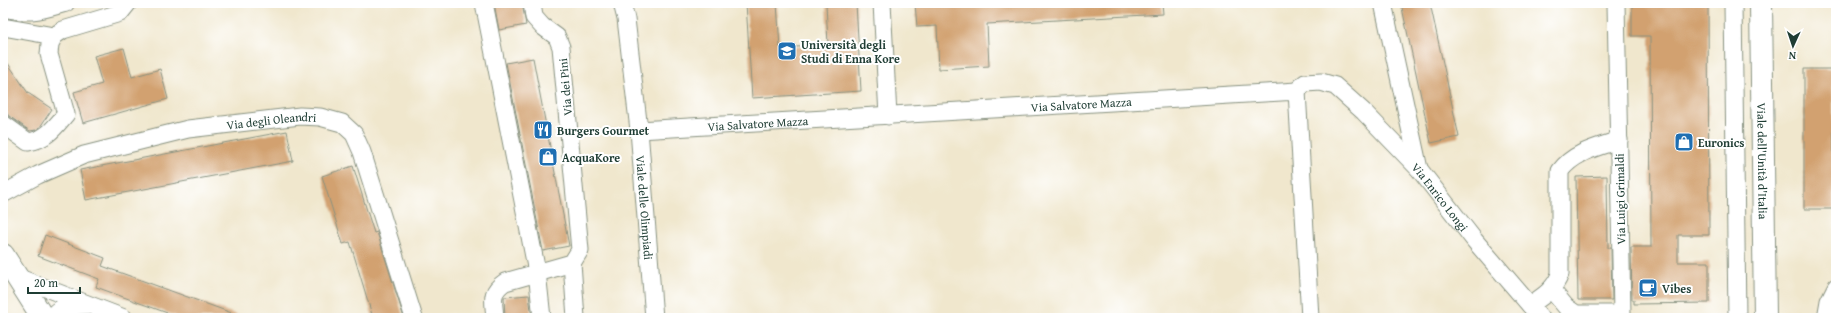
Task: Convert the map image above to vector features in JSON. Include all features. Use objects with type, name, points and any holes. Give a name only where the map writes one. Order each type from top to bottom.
[{"type":"main road","name":"Viale dell'Unità d'Italia","points":[[1761,3],[1765,318]]},
{"type":"main road","points":[[3,254],[10,279],[27,318]]},
{"type":"main road","points":[[10,279],[43,318]]},
{"type":"street","points":[[3,8],[24,8],[39,11],[66,3]]},
{"type":"street","points":[[3,124],[28,142],[36,142],[49,134],[66,114],[49,54],[50,44],[54,36],[63,30],[120,12],[128,3]]},
{"type":"street","points":[[484,3],[537,272],[542,318]]},
{"type":"street","name":"Via dei Pini","points":[[532,3],[534,16],[542,26],[557,37],[561,47],[580,250],[572,263]]},
{"type":"street","name":"Viale delle Olimpiadi","points":[[622,3],[626,19],[639,130],[654,318]]},
{"type":"street","points":[[882,3],[888,116]]},
{"type":"street","name":"Via Enrico Longi","points":[[1383,3],[1419,169],[1475,241],[1535,312]]},
{"type":"street","name":"Via Luigi Grimaldi","points":[[1551,289],[1566,307],[1576,314],[1622,314],[1616,3]]},
{"type":"street","points":[[1733,3],[1737,318]]},
{"type":"street","points":[[3,27],[54,36]]},
{"type":"street","points":[[1310,318],[1297,91],[1305,83],[1321,82],[1335,86],[1364,112],[1419,169]]},
{"type":"street","name":"Via Salvatore Mazza","points":[[639,130],[1297,91]]},
{"type":"street","name":"Via degli Oleandri","points":[[3,194],[38,175],[84,155],[188,129],[300,116],[320,117],[342,123],[354,134],[362,152],[414,318]]},
{"type":"street","points":[[1535,312],[1557,283],[1560,274],[1560,171],[1567,161],[1592,148],[1619,140]]},
{"type":"street","points":[[495,318],[493,297],[496,288],[505,282],[572,263],[576,318]]},
{"type":"street","points":[[10,279],[90,305],[124,318]]},
{"type":"street","points":[[1826,318],[1829,301],[1836,288]]},
{"type":"street","points":[[52,318],[54,314],[61,309],[73,305],[90,305]]},
{"type":"building","points":[[494,3],[522,3],[526,25],[499,30]]},
{"type":"building","points":[[746,3],[777,3],[780,48],[828,45],[826,3],[856,3],[861,91],[752,98]]},
{"type":"building","points":[[915,3],[1162,3],[1163,14],[987,24],[989,66],[939,69],[937,26],[917,27]]},
{"type":"building","points":[[1401,3],[1430,3],[1459,137],[1431,143]]},
{"type":"building","points":[[1632,3],[1708,3],[1709,235],[1678,235],[1678,262],[1709,262],[1709,303],[1634,304],[1634,300],[1632,300],[1631,247],[1651,247],[1650,36],[1632,36]]},
{"type":"building","points":[[124,48],[132,77],[160,69],[168,99],[83,123],[74,92],[102,84],[94,56]]},
{"type":"building","points":[[3,56],[28,93],[52,109],[40,127],[36,130],[30,131],[9,116],[3,108]]},
{"type":"building","points":[[533,58],[569,246],[543,251],[506,63]]},
{"type":"building","points":[[1804,69],[1833,69],[1834,209],[1804,209]]},
{"type":"building","points":[[287,131],[293,161],[86,200],[80,170]]},
{"type":"building","points":[[353,166],[374,233],[377,232],[404,318],[373,318],[350,242],[343,244],[322,176]]},
{"type":"building","points":[[1607,176],[1608,248],[1611,248],[1612,300],[1578,300],[1576,177]]},
{"type":"building","points":[[45,235],[105,258],[102,266],[240,316],[240,318],[181,318],[96,287],[99,279],[38,256]]},
{"type":"building","points":[[529,295],[532,318],[505,318],[504,297]]},
{"type":"place","name":"Università degli Studi di Enna Kore","points":[[787,51]]},
{"type":"place","name":"Burgers Gourmet","points":[[543,130]]},
{"type":"place","name":"Euronics","points":[[1684,142]]},
{"type":"place","name":"AcquaKore","points":[[548,157]]},
{"type":"place","name":"Vibes","points":[[1648,288]]}]
